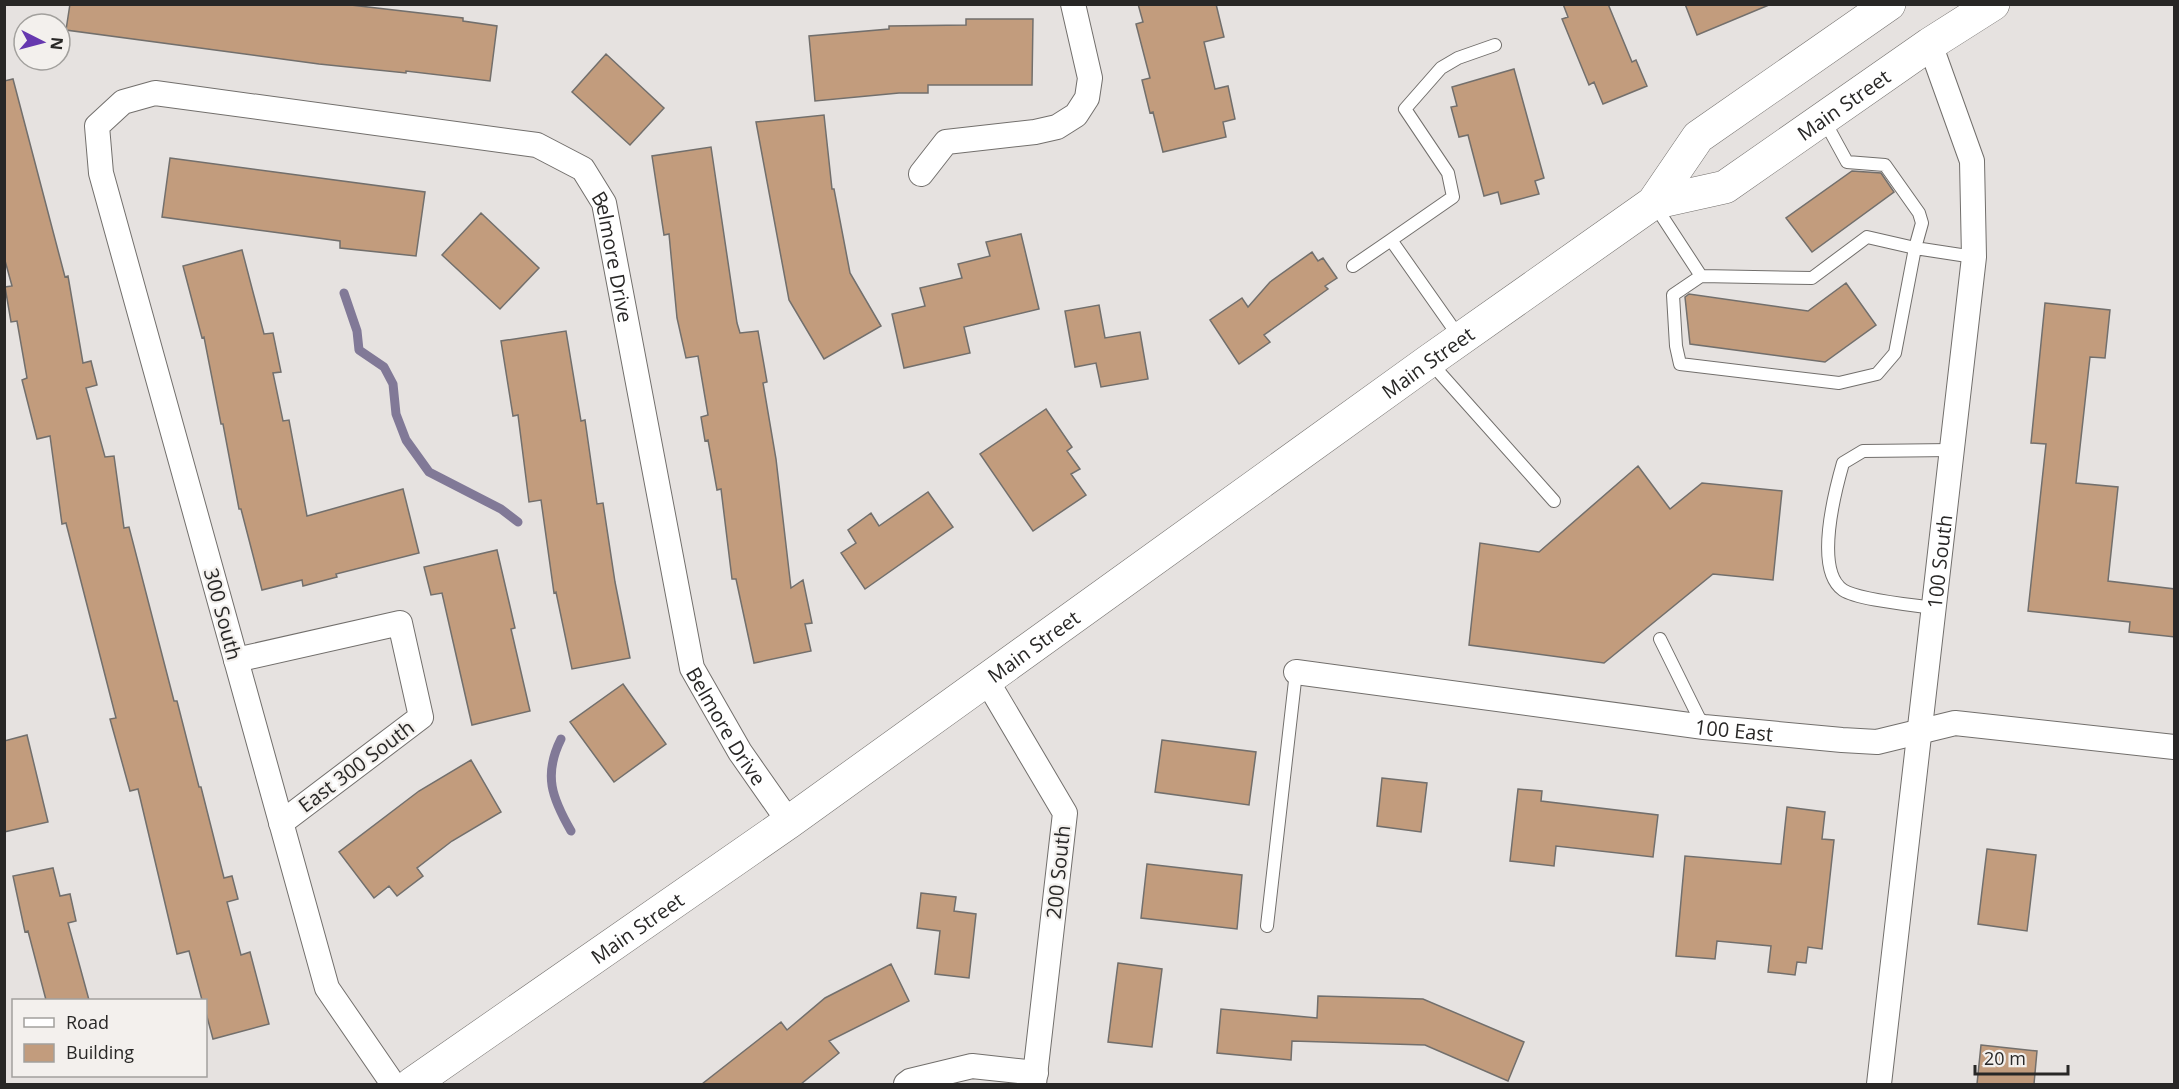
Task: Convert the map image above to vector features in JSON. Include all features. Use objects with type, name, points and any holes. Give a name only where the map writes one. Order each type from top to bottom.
[{"type":"main road","name":"Main Street","points":[[412,1084],[789,822],[1429,361],[1653,203],[1698,137],[1889,4]]},
{"type":"main road","name":"Main Street","points":[[1653,203],[1725,187],[1930,44],[1993,4]]},
{"type":"street","points":[[921,174],[946,142],[1035,132],[1057,127],[1076,115],[1087,98],[1090,78],[1073,4]]},
{"type":"street","name":"100 South","points":[[1879,1084],[1974,257],[1972,161],[1930,44]]},
{"type":"street","name":"Belmore Drive","points":[[97,126],[123,102],[155,93],[537,145],[583,169],[604,202],[692,668],[740,752],[789,822]]},
{"type":"street","name":"300 South","points":[[97,126],[101,173],[327,988],[393,1084]]},
{"type":"street","name":"East 300 South","points":[[236,660],[400,623],[421,717],[281,823]]},
{"type":"street","name":"100 East","points":[[1296,672],[1704,727],[1877,742],[1955,723],[2175,747]]},
{"type":"street","name":"200 South","points":[[987,681],[1065,813],[1035,1079]]},
{"type":"street","points":[[906,1084],[910,1081],[972,1066],[1035,1079]]},
{"type":"lane","points":[[1353,266],[1453,197],[1448,173],[1406,109],[1441,68],[1458,58],[1494,45]]},
{"type":"lane","points":[[1823,119],[1847,162],[1885,165],[1919,213],[1922,223],[1915,248],[1895,353],[1877,374],[1839,383],[1680,364],[1676,346],[1673,295],[1701,276],[1812,278],[1867,237],[1915,248],[1974,257]]},
{"type":"lane","points":[[1653,203],[1701,276]]},
{"type":"lane","points":[[1391,240],[1461,339]]},
{"type":"lane","points":[[1429,361],[1554,501]]},
{"type":"lane","points":[[1934,608],[1872,599],[1843,590],[1831,574],[1828,552],[1833,502],[1843,463],[1863,451],[1952,450]]},
{"type":"lane","points":[[1660,639],[1704,727]]},
{"type":"lane","points":[[1267,926],[1296,672]]},
{"type":"building","points":[[70,4],[342,4],[463,18],[463,21],[497,26],[490,81],[319,64],[72,31],[72,12],[69,12]]},
{"type":"building","points":[[1138,4],[1216,4],[1224,37],[1204,42],[1215,89],[1228,86],[1235,119],[1223,122],[1226,137],[1163,152],[1142,80],[1150,78],[1136,24],[1143,22]]},
{"type":"building","points":[[1563,4],[1608,4],[1632,62],[1636,60],[1647,86],[1603,104],[1594,82],[1589,85],[1562,19],[1568,17]]},
{"type":"building","points":[[1685,4],[1769,4],[1769,5],[1697,35]]},
{"type":"building","points":[[966,19],[1033,19],[1032,85],[928,85],[928,93],[899,93],[815,101],[809,36],[889,29],[889,26],[966,25]]},
{"type":"building","points":[[606,54],[664,108],[630,145],[572,92]]},
{"type":"building","points":[[1514,69],[1544,178],[1535,181],[1539,194],[1501,204],[1498,192],[1484,196],[1468,135],[1459,137],[1451,107],[1457,106],[1452,87]]},
{"type":"building","points":[[13,79],[65,277],[68,276],[83,363],[91,361],[97,385],[86,388],[105,457],[114,456],[124,528],[129,527],[174,701],[177,701],[224,878],[232,876],[238,899],[227,902],[241,955],[250,952],[269,1024],[213,1039],[207,1017],[207,999],[202,999],[189,951],[177,954],[138,789],[130,791],[110,719],[116,718],[66,523],[62,524],[50,436],[37,439],[22,380],[27,378],[17,321],[11,322],[5,287],[12,286],[4,257],[4,81]]},
{"type":"building","points":[[824,115],[832,189],[834,189],[850,273],[881,326],[824,359],[789,300],[756,122]]},
{"type":"building","points":[[711,147],[737,323],[740,333],[758,331],[767,382],[763,383],[776,459],[791,588],[803,580],[812,623],[805,624],[811,651],[754,663],[736,579],[732,579],[721,489],[717,490],[708,440],[705,441],[701,417],[708,415],[698,356],[686,358],[677,318],[669,234],[664,235],[652,156]]},
{"type":"building","points":[[170,158],[425,192],[416,256],[340,248],[340,241],[162,217]]},
{"type":"building","points":[[1852,171],[1881,173],[1894,192],[1812,252],[1786,218]]},
{"type":"building","points":[[481,213],[539,268],[500,309],[442,255]]},
{"type":"building","points":[[1021,234],[1039,309],[964,327],[970,353],[904,368],[892,314],[925,306],[920,288],[962,278],[958,264],[990,256],[986,242]]},
{"type":"building","points":[[242,250],[264,334],[273,333],[281,372],[273,373],[283,421],[289,420],[307,516],[403,489],[419,553],[336,574],[337,577],[303,586],[302,580],[262,590],[241,509],[239,509],[204,337],[202,338],[183,266]]},
{"type":"building","points":[[1312,252],[1318,261],[1323,258],[1337,278],[1325,286],[1328,289],[1264,335],[1270,342],[1239,364],[1210,320],[1242,298],[1248,307],[1270,282]]},
{"type":"building","points":[[1846,283],[1876,325],[1825,362],[1690,344],[1685,297],[1689,294],[1808,311]]},
{"type":"building","points":[[2045,303],[2110,310],[2105,358],[2090,357],[2076,483],[2118,487],[2108,581],[2175,589],[2175,637],[2129,632],[2130,622],[2028,611],[2046,444],[2031,443]]},
{"type":"building","points":[[1099,305],[1105,338],[1140,332],[1148,379],[1101,387],[1096,363],[1075,367],[1065,311]]},
{"type":"building","points":[[566,331],[581,421],[585,420],[597,504],[603,503],[630,658],[572,669],[556,592],[554,593],[541,500],[529,502],[518,415],[513,416],[501,341]]},
{"type":"building","points":[[1046,409],[1072,447],[1067,451],[1080,469],[1071,474],[1086,495],[1033,531],[980,454]]},
{"type":"building","points":[[1638,466],[1670,509],[1702,483],[1782,491],[1773,580],[1713,574],[1604,663],[1469,645],[1480,543],[1539,552]]},
{"type":"building","points":[[928,492],[953,527],[865,589],[841,553],[856,543],[848,530],[871,513],[879,526]]},
{"type":"building","points":[[497,550],[515,628],[511,629],[530,711],[472,725],[442,593],[431,595],[424,567]]},
{"type":"building","points":[[623,684],[666,744],[614,782],[570,722]]},
{"type":"building","points":[[27,735],[48,822],[4,832],[4,741]]},
{"type":"building","points":[[1162,740],[1256,752],[1249,805],[1155,792]]},
{"type":"building","points":[[471,760],[501,812],[452,841],[417,868],[423,876],[397,896],[389,886],[374,898],[339,852],[419,791]]},
{"type":"building","points":[[1382,778],[1427,783],[1421,832],[1377,826]]},
{"type":"building","points":[[1518,789],[1542,791],[1541,801],[1658,815],[1653,857],[1556,846],[1554,866],[1510,861]]},
{"type":"building","points":[[1787,807],[1825,812],[1822,839],[1834,840],[1822,949],[1808,947],[1806,963],[1797,962],[1795,975],[1768,972],[1771,946],[1717,941],[1715,959],[1676,956],[1685,856],[1781,864]]},
{"type":"building","points":[[1987,849],[2036,855],[2027,931],[1978,924]]},
{"type":"building","points":[[1147,864],[1242,875],[1237,929],[1141,918]]},
{"type":"building","points":[[53,868],[60,896],[70,894],[76,921],[68,923],[89,999],[46,999],[28,931],[25,932],[13,876]]},
{"type":"building","points":[[921,893],[956,897],[954,911],[976,914],[969,978],[935,974],[940,931],[917,928]]},
{"type":"building","points":[[1118,963],[1162,969],[1152,1047],[1108,1042]]},
{"type":"building","points":[[891,964],[909,1001],[829,1041],[839,1053],[801,1084],[702,1084],[781,1022],[787,1030],[825,998]]},
{"type":"building","points":[[1318,996],[1423,999],[1524,1042],[1508,1081],[1425,1045],[1292,1041],[1291,1060],[1217,1053],[1221,1009],[1317,1018]]},
{"type":"building","points":[[1981,1045],[2037,1051],[2034,1084],[1977,1084]]},
{"type":"waterway","points":[[344,293],[357,331],[359,350],[384,367],[393,384],[396,414],[406,440],[429,472],[501,509],[518,522]]},
{"type":"waterway","points":[[561,739],[552,764],[552,786],[559,808],[571,831]]}]
